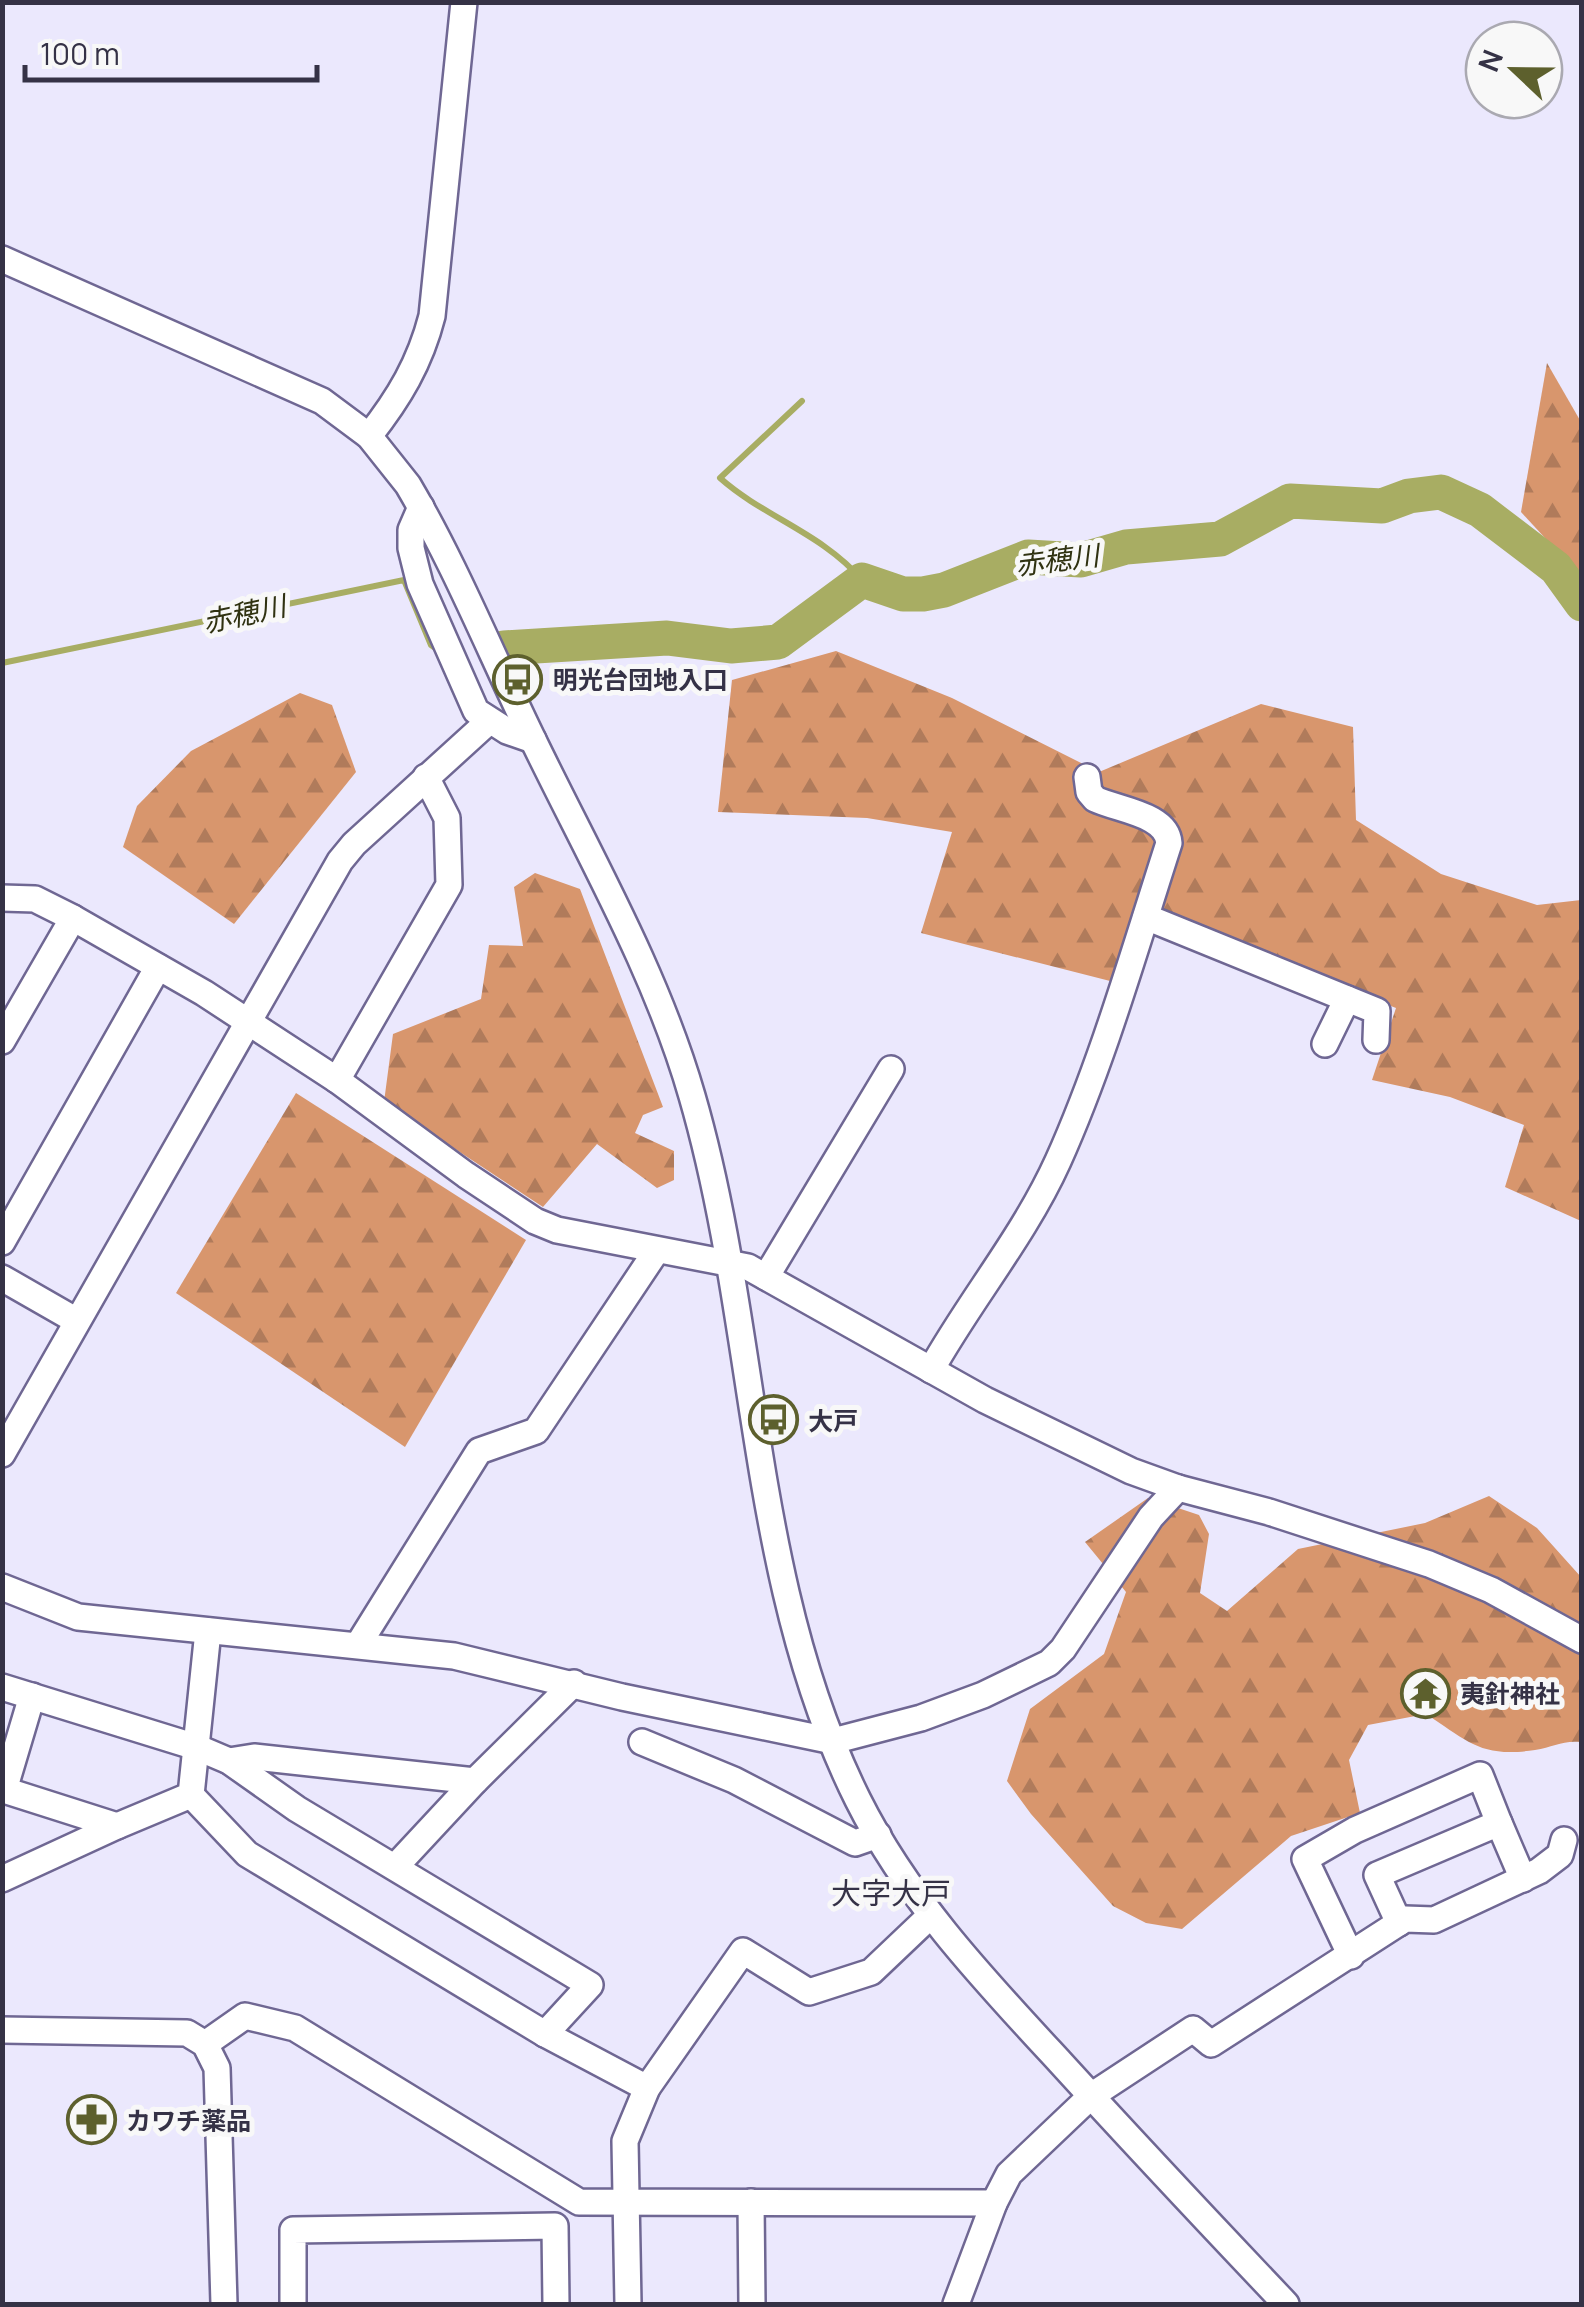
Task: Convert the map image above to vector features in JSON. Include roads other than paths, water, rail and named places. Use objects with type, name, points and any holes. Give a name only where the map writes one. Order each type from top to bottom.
[{"type":"street","points":[[369,436],[404,389],[432,316],[464,2]]},
{"type":"street","points":[[2,258],[322,400],[369,436],[421,507],[604,885],[671,1036],[692,1094],[728,1262],[789,1596],[833,1741],[878,1834],[931,1915],[980,1976],[1286,2304]]},
{"type":"street","points":[[421,507],[411,530],[420,584],[476,711],[488,722],[533,740]]},
{"type":"street","points":[[2,1454],[340,861],[488,722]]},
{"type":"street","points":[[337,1080],[449,884],[446,818],[426,777]]},
{"type":"street","points":[[930,1370],[1057,1163],[1094,1074],[1169,843],[1168,833],[1160,824],[1095,798],[1089,792],[1087,777]]},
{"type":"street","points":[[2,898],[35,900],[74,918],[248,1020],[535,1221],[558,1230],[728,1262],[766,1277],[930,1370],[1130,1471],[1429,1564],[1490,1590],[1582,1640]]},
{"type":"street","points":[[1146,917],[1377,1011],[1376,1040]]},
{"type":"street","points":[[2,1041],[74,918]]},
{"type":"street","points":[[2,1242],[158,967]]},
{"type":"street","points":[[1326,1044],[1347,998]]},
{"type":"street","points":[[766,1277],[891,1069]]},
{"type":"street","points":[[358,1646],[479,1451],[536,1431],[657,1250]]},
{"type":"street","points":[[2,1278],[78,1321]]},
{"type":"street","points":[[2,1587],[78,1617],[454,1656],[622,1697],[833,1741],[983,1696],[1049,1663],[1063,1649],[1152,1518],[1178,1488]]},
{"type":"street","points":[[208,1632],[191,1795],[247,1854],[545,2034],[647,2088]]},
{"type":"street","points":[[394,1867],[574,1683]]},
{"type":"street","points":[[2,1687],[196,1746],[229,1761],[297,1809],[590,1985],[545,2034]]},
{"type":"street","points":[[32,1696],[4,1790],[117,1826]]},
{"type":"street","points":[[642,1742],[734,1780],[855,1843],[878,1834]]},
{"type":"street","points":[[229,1761],[254,1757],[475,1780]]},
{"type":"street","points":[[1350,1956],[1305,1858],[1355,1830],[1480,1776],[1522,1879]]},
{"type":"street","points":[[5,1874],[191,1795]]},
{"type":"street","points":[[1399,1923],[1377,1874],[1498,1823]]},
{"type":"street","points":[[956,2304],[1009,2174],[1091,2096],[1193,2029],[1211,2044],[1405,1919],[1434,1920],[1539,1872],[1560,1855],[1564,1840]]},
{"type":"street","points":[[628,2304],[625,2141],[647,2088],[742,1952],[809,1992],[871,1972],[931,1915]]},
{"type":"street","points":[[205,2044],[246,2016],[295,2028],[579,2202],[994,2203]]},
{"type":"street","points":[[2,2030],[187,2033],[205,2044],[217,2068],[224,2304]]},
{"type":"street","points":[[751,2202],[752,2304]]},
{"type":"street","points":[[293,2304],[293,2230],[555,2226],[556,2304]]},
{"type":"waterway","points":[[802,401],[720,478],[830,550],[862,580]]},
{"type":"waterway","name":"赤穂川","points":[[504,648],[667,638],[731,646],[778,642],[862,580],[903,594],[923,594],[944,590],[1028,557],[1081,560],[1126,547],[1220,539],[1290,501],[1382,506],[1409,496],[1441,492],[1480,510],[1556,568],[1582,604]]},
{"type":"waterway","name":"赤穂川","points":[[2,663],[404,580],[431,645],[441,652]]},
{"type":"place","name":"明光台団地入口","points":[[518,679]]},
{"type":"place","name":"大戸","points":[[773,1420]]},
{"type":"place","name":"夷針神社","points":[[1425,1693]]},
{"type":"place","name":"カワチ薬品","points":[[91,2120]]},
{"type":"district","name":"大字大戸","points":[[891,1892]]}]
